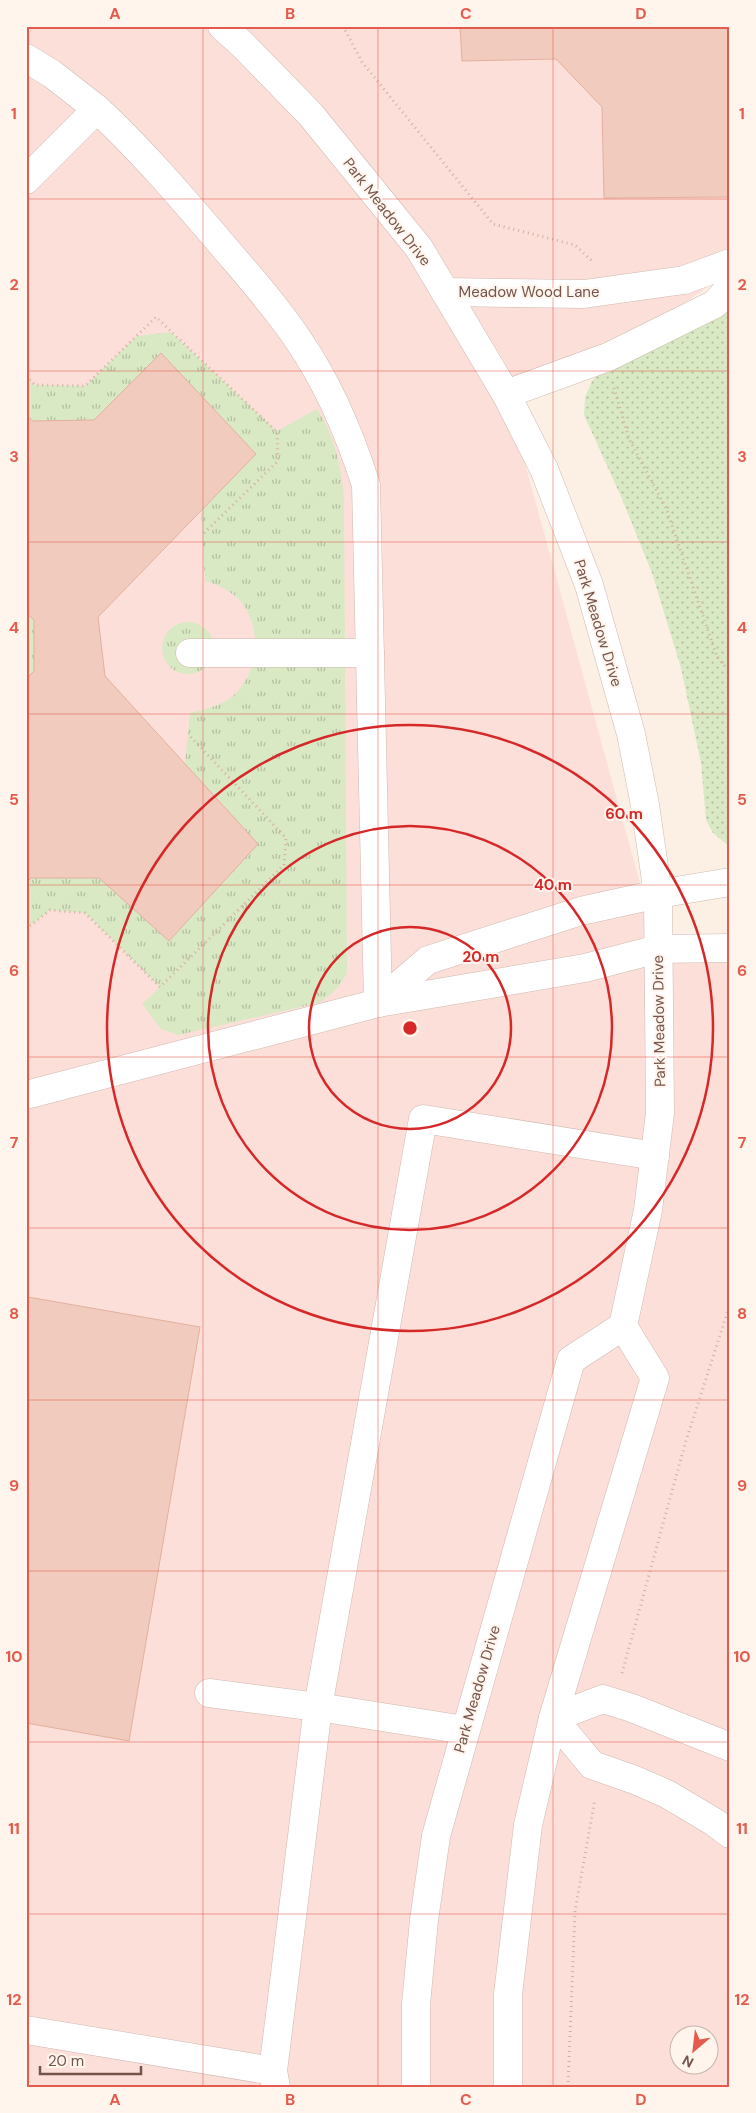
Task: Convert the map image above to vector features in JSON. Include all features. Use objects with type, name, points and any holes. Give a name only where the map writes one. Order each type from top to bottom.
[{"type":"street","name":"Park Meadow Drive","points":[[222,26],[311,115],[419,248],[506,394],[544,469],[589,585],[631,734],[645,805],[658,894],[660,1113],[648,1210],[623,1326],[571,1360],[436,1836],[424,1920],[416,2004],[416,2087]]},
{"type":"street","points":[[26,58],[52,74],[97,109],[149,161],[258,287],[299,341],[334,401],[356,454],[366,485],[378,1003]]},
{"type":"street","points":[[26,180],[97,109]]},
{"type":"street","name":"Meadow Wood Lane","points":[[445,292],[598,293],[684,280],[730,262]]},
{"type":"street","points":[[506,394],[608,357],[715,304],[730,287]]},
{"type":"street","points":[[190,653],[370,653]]},
{"type":"street","points":[[378,1003],[428,960],[581,911],[658,894],[730,882]]},
{"type":"street","points":[[26,1096],[378,1003],[585,968],[658,949],[730,948]]},
{"type":"street","points":[[26,2030],[274,2079],[318,1707],[423,1119],[655,1156]]},
{"type":"street","points":[[508,2087],[508,1994],[528,1825],[554,1718],[655,1378],[623,1326]]},
{"type":"street","points":[[210,1693],[318,1707],[465,1730]]},
{"type":"street","points":[[554,1718],[603,1699],[632,1708],[730,1747]]},
{"type":"street","points":[[554,1718],[592,1765],[635,1780],[667,1794],[714,1822],[730,1834]]},
{"type":"path","points":[[343,26],[362,62],[493,224],[575,245],[593,262],[598,293]]},
{"type":"path","points":[[26,376],[35,386],[85,386],[156,317],[277,432],[278,461],[203,534]]},
{"type":"path","points":[[608,357],[613,383],[629,439],[666,508],[717,657],[730,672]]},
{"type":"path","points":[[26,930],[50,910],[85,912],[160,987],[284,865],[286,838],[188,734]]},
{"type":"shaded area","points":[[26,26],[730,26],[730,271],[608,357],[506,394],[658,949],[730,940],[730,2087],[26,2087]]},
{"type":"green space","points":[[730,302],[730,847],[713,833],[706,820],[701,763],[681,668],[652,573],[622,499],[584,415],[585,397],[592,381],[604,368]]},
{"type":"green space","points":[[171,332],[277,431],[317,409],[333,442],[341,476],[344,500],[347,973],[335,990],[318,1003],[178,1035],[161,1029],[142,1004],[160,987],[85,913],[50,910],[26,929],[26,883],[31,878],[99,878],[169,941],[258,844],[185,764],[190,713],[218,705],[233,696],[247,678],[254,656],[255,645],[252,622],[244,605],[229,592],[205,581],[201,510],[256,454],[161,354],[94,420],[33,421],[26,414],[26,376],[35,385],[85,386],[137,336]]},
{"type":"green space","points":[[26,613],[34,620],[34,671],[26,679]]},
{"type":"green space","points":[[183,622],[193,622],[207,629],[214,643],[214,653],[207,667],[193,674],[183,674],[173,670],[166,663],[162,653],[162,643],[166,633],[173,626]]},
{"type":"building","points":[[460,26],[730,26],[730,197],[604,198],[602,107],[556,59],[462,61]]},
{"type":"building","points":[[161,353],[256,454],[98,617],[105,676],[258,844],[169,941],[99,878],[31,878],[26,883],[26,679],[34,671],[34,620],[26,613],[26,414],[33,421],[94,420]]},
{"type":"building","points":[[28,1297],[200,1327],[129,1741],[26,1723],[26,1307]]}]
